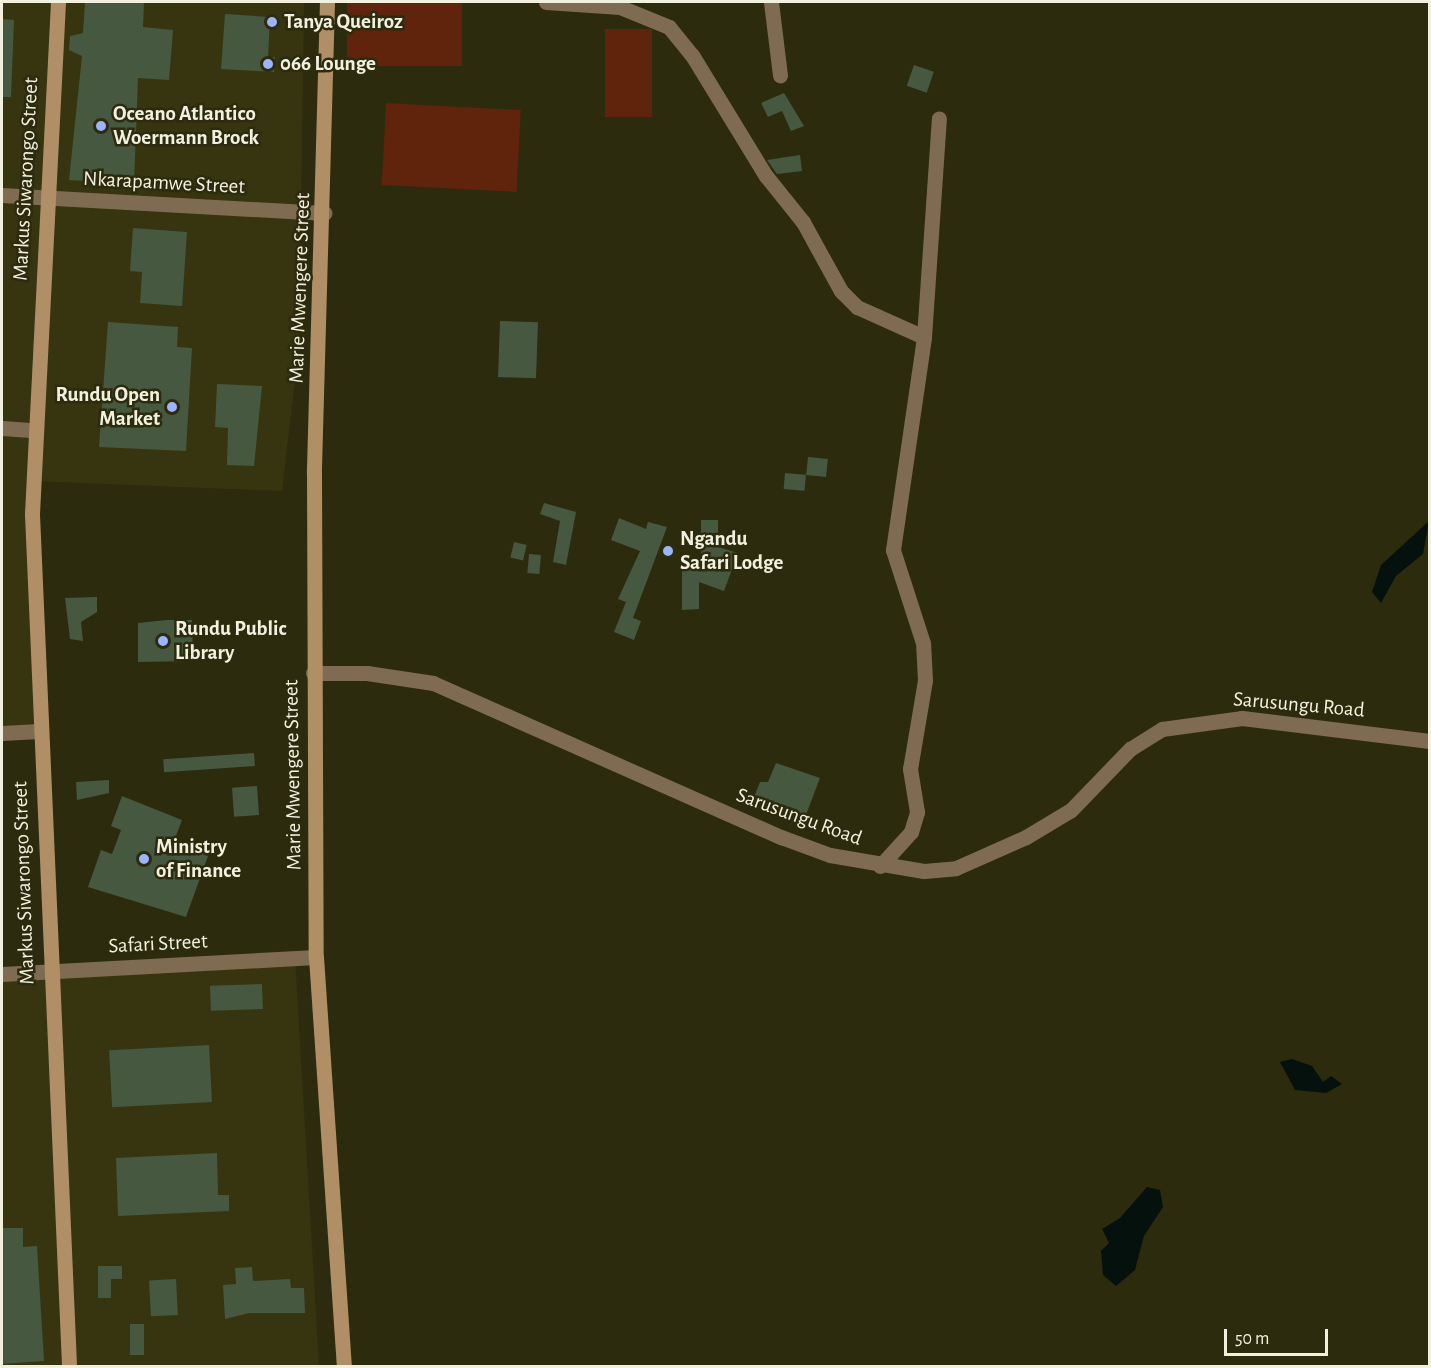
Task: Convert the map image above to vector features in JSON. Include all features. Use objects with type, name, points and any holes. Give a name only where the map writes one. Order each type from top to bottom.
[{"type":"street","name":"Markus Siwarongo Street","points":[[58,2],[34,430],[39,731],[48,971],[69,1366]]},
{"type":"street","name":"Marie Mwengere Street","points":[[327,2],[313,674],[316,957],[344,1366]]},
{"type":"street","points":[[546,2],[620,7],[669,27],[692,55],[766,176],[803,222],[841,291],[857,307],[924,337]]},
{"type":"street","points":[[771,2],[780,75]]},
{"type":"street","points":[[880,866],[911,832],[917,812],[910,769],[925,680],[923,643],[893,550],[924,337],[939,119]]},
{"type":"street","name":"Nkarapamwe Street","points":[[2,195],[324,213]]},
{"type":"street","points":[[2,428],[34,430]]},
{"type":"street","name":"Sarusungu Road","points":[[313,674],[389,675],[434,683],[781,837],[880,866],[946,869],[994,854],[1071,810],[1130,749],[1162,729],[1242,718],[1430,741]]},
{"type":"street","points":[[2,733],[39,731]]},
{"type":"street","name":"Safari Street","points":[[2,974],[316,957]]},
{"type":"shaded area","points":[[2,2],[304,2],[299,346],[282,491],[34,481],[52,970],[295,958],[319,1366],[2,1366],[2,974],[48,971],[38,731],[2,733]]},
{"type":"shaded area","points":[[347,2],[462,2],[462,66],[347,66]]},
{"type":"shaded area","points":[[605,29],[652,29],[652,117],[605,117]]},
{"type":"shaded area","points":[[386,103],[521,110],[517,192],[382,185]]},
{"type":"shaded area","points":[[1429,521],[1423,554],[1396,576],[1381,603],[1372,592],[1381,565]]},
{"type":"shaded area","points":[[1292,1059],[1312,1066],[1323,1082],[1331,1076],[1342,1084],[1326,1093],[1295,1090],[1280,1062]]},
{"type":"shaded area","points":[[1147,1187],[1160,1190],[1163,1207],[1144,1236],[1135,1270],[1116,1286],[1103,1275],[1101,1251],[1109,1243],[1102,1229],[1120,1218]]},
{"type":"building","points":[[85,2],[144,2],[143,27],[173,30],[169,80],[138,78],[134,184],[69,180],[82,56],[69,50],[70,36],[83,33]]},
{"type":"building","points":[[225,14],[270,17],[268,57],[275,57],[274,72],[221,69]]},
{"type":"building","points":[[2,19],[14,20],[11,97],[2,97]]},
{"type":"building","points":[[914,65],[934,72],[927,93],[907,86]]},
{"type":"building","points":[[784,93],[804,126],[791,131],[782,111],[768,117],[761,103]]},
{"type":"building","points":[[800,155],[802,171],[777,174],[767,160]]},
{"type":"building","points":[[133,228],[187,232],[182,306],[140,303],[142,272],[130,271]]},
{"type":"building","points":[[500,321],[538,322],[536,378],[498,377]]},
{"type":"building","points":[[108,322],[178,327],[177,347],[192,348],[186,451],[99,447]]},
{"type":"building","points":[[217,384],[262,386],[254,466],[227,465],[228,428],[215,427]]},
{"type":"building","points":[[808,457],[828,459],[826,477],[806,475]]},
{"type":"building","points":[[785,473],[806,475],[805,491],[784,489]]},
{"type":"building","points":[[544,503],[576,512],[566,565],[553,562],[560,521],[540,514]]},
{"type":"building","points":[[619,518],[646,529],[648,522],[667,527],[633,618],[641,621],[634,640],[614,632],[626,602],[618,599],[640,551],[611,540]]},
{"type":"building","points":[[701,520],[718,520],[718,547],[738,553],[724,591],[699,582],[699,609],[682,610],[682,567],[701,567]]},
{"type":"building","points":[[514,542],[527,545],[523,561],[510,558]]},
{"type":"building","points":[[529,554],[541,555],[539,574],[527,573]]},
{"type":"building","points":[[97,597],[97,612],[81,622],[83,641],[70,639],[65,598]]},
{"type":"building","points":[[192,620],[193,661],[138,662],[138,623]]},
{"type":"building","points":[[254,753],[255,766],[164,772],[163,759]]},
{"type":"building","points":[[776,763],[820,778],[804,820],[754,797],[760,782],[768,782]]},
{"type":"building","points":[[109,780],[109,793],[77,800],[76,782]]},
{"type":"building","points":[[257,786],[259,815],[234,817],[232,788]]},
{"type":"building","points":[[122,796],[182,820],[173,844],[208,856],[186,917],[88,887],[101,850],[112,854],[121,830],[111,826]]},
{"type":"building","points":[[262,984],[263,1009],[211,1011],[210,986]]},
{"type":"building","points":[[209,1045],[212,1102],[112,1107],[109,1050]]},
{"type":"building","points":[[217,1153],[218,1195],[229,1195],[229,1211],[118,1216],[116,1158]]},
{"type":"building","points":[[2,1228],[23,1228],[23,1247],[37,1246],[44,1361],[2,1364]]},
{"type":"building","points":[[98,1266],[122,1266],[122,1279],[111,1279],[111,1298],[98,1298]]},
{"type":"building","points":[[252,1267],[253,1281],[290,1279],[291,1288],[304,1288],[305,1313],[249,1313],[225,1319],[223,1285],[236,1284],[235,1268]]},
{"type":"building","points":[[176,1279],[178,1315],[151,1316],[149,1280]]},
{"type":"building","points":[[130,1324],[144,1324],[144,1355],[130,1355]]},
{"type":"place","name":"Tanya Queiroz","points":[[272,22]]},
{"type":"place","name":"066 Lounge","points":[[268,64]]},
{"type":"place","name":"Oceano Atlantico Woermann Brock","points":[[101,126]]},
{"type":"place","name":"Rundu Open Market","points":[[172,407]]},
{"type":"place","name":"Ngandu Safari Lodge","points":[[668,551]]},
{"type":"place","name":"Rundu Public Library","points":[[163,641]]},
{"type":"place","name":"Ministry of Finance","points":[[144,859]]}]
